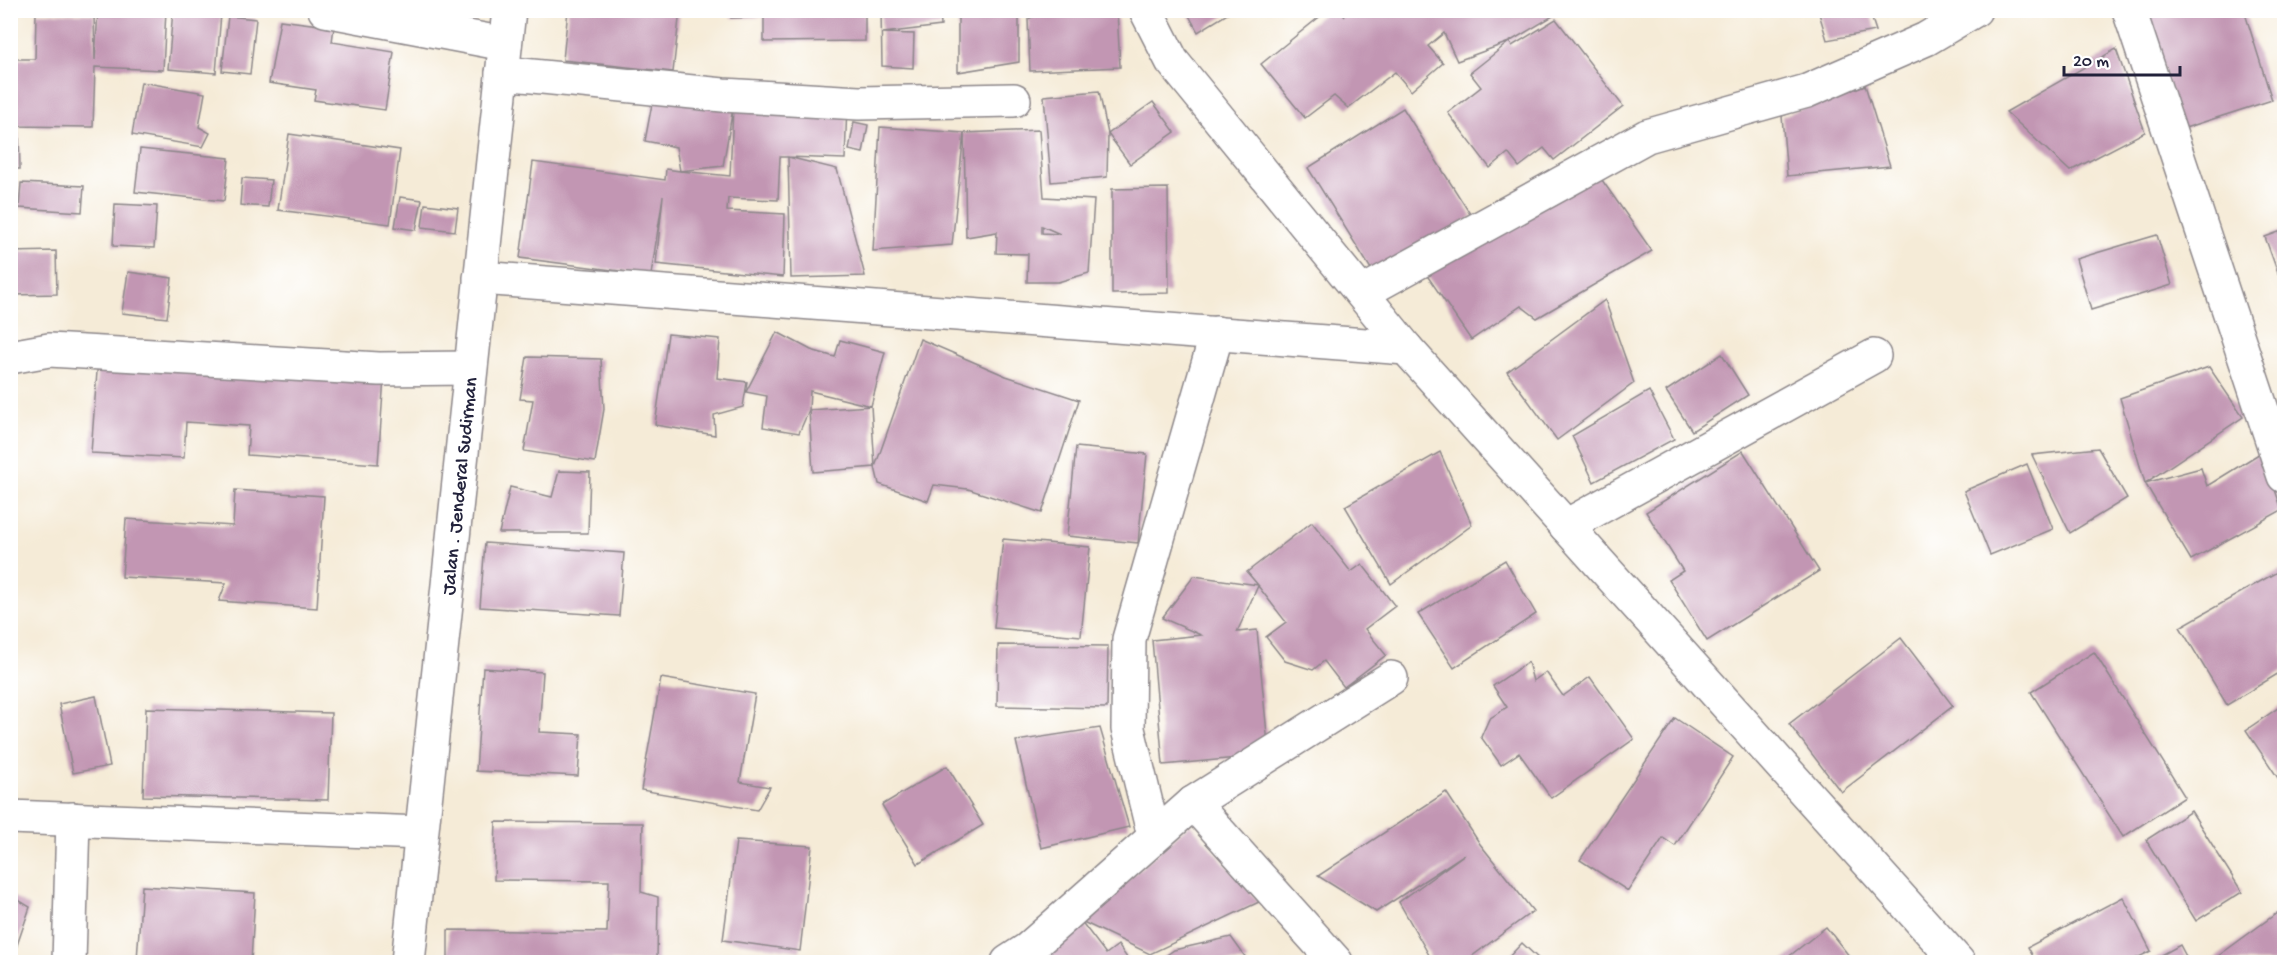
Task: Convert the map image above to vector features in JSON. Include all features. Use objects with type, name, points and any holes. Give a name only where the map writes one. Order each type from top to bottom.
[{"type":"street","points":[[325,10],[504,58],[656,90],[859,103],[1014,100]]},
{"type":"street","name":"Jalan . Jenderal Sudirman","points":[[408,963],[509,10]]},
{"type":"street","points":[[1146,10],[1172,61],[1406,348],[1959,963]]},
{"type":"street","points":[[1362,293],[1647,136],[1806,91],[1926,39],[1975,10]]},
{"type":"street","points":[[2129,10],[2284,476]]},
{"type":"street","points":[[480,278],[1406,348]]},
{"type":"street","points":[[1154,836],[1128,729],[1129,639],[1217,333]]},
{"type":"street","points":[[10,357],[49,350],[379,369],[470,368]]},
{"type":"street","points":[[1566,526],[1874,356]]},
{"type":"street","points":[[1008,963],[1028,949],[1193,803],[1391,678]]},
{"type":"street","points":[[1193,803],[1336,963]]},
{"type":"street","points":[[10,817],[421,833]]},
{"type":"street","points":[[69,963],[72,819]]},
{"type":"building","points":[[98,10],[166,10],[163,70],[95,67],[93,127],[11,126],[12,59],[35,59],[36,13],[94,14],[95,60]]},
{"type":"building","points":[[173,10],[221,14],[216,73],[168,69]]},
{"type":"building","points":[[568,10],[680,10],[673,72],[563,60]]},
{"type":"building","points":[[731,10],[865,10],[865,41],[764,42],[764,17],[731,18]]},
{"type":"building","points":[[881,10],[940,10],[941,26],[883,33],[914,34],[913,68],[882,66]]},
{"type":"building","points":[[958,10],[1019,10],[1019,62],[958,72]]},
{"type":"building","points":[[1048,10],[1117,10],[1120,67],[1030,71],[1028,19]]},
{"type":"building","points":[[1186,10],[1234,10],[1198,32]]},
{"type":"building","points":[[1328,10],[1340,10],[1345,17],[1342,10],[1557,10],[1558,13],[1509,42],[1457,61],[1444,33],[1428,46],[1443,63],[1411,91],[1395,72],[1348,108],[1334,96],[1305,118],[1261,64]]},
{"type":"building","points":[[1818,10],[1869,10],[1876,31],[1827,40]]},
{"type":"building","points":[[2164,10],[2244,10],[2272,100],[2182,129],[2146,16]]},
{"type":"building","points":[[228,16],[256,19],[250,74],[222,71]]},
{"type":"building","points":[[1556,19],[1623,106],[1554,160],[1544,148],[1519,167],[1508,153],[1490,168],[1448,113],[1481,87],[1470,73],[1509,42],[1512,46]]},
{"type":"building","points":[[280,20],[334,27],[332,42],[394,52],[385,110],[314,100],[316,90],[269,83]]},
{"type":"building","points":[[2116,49],[2145,132],[2070,171],[2006,112]]},
{"type":"building","points":[[141,82],[205,93],[199,127],[210,133],[203,147],[132,135]]},
{"type":"building","points":[[1865,85],[1890,166],[1787,176],[1782,116]]},
{"type":"building","points":[[1099,91],[1108,134],[1107,177],[1051,182],[1044,96]]},
{"type":"building","points":[[654,93],[847,105],[845,159],[780,157],[778,200],[728,198],[727,211],[785,214],[783,277],[656,264],[663,196],[651,275],[520,258],[533,162],[665,180],[666,169],[680,171],[676,147],[645,141]],"holes":[[[733,108],[730,176],[680,171],[723,166]]]},
{"type":"building","points":[[1153,102],[1175,132],[1130,164],[1108,134]]},
{"type":"building","points":[[1403,108],[1472,217],[1376,277],[1308,168]]},
{"type":"building","points":[[854,122],[868,125],[863,153],[849,150]]},
{"type":"building","points":[[880,127],[964,133],[952,245],[873,251]]},
{"type":"building","points":[[1039,130],[1044,197],[1094,200],[1089,273],[1058,282],[1027,282],[1028,254],[996,253],[997,232],[966,237],[964,133]],"holes":[[[1042,226],[1060,234],[1042,233]]]},
{"type":"building","points":[[10,132],[19,132],[20,169],[10,169]]},
{"type":"building","points":[[289,134],[400,150],[390,224],[278,210]]},
{"type":"building","points":[[140,149],[229,158],[224,201],[135,192]]},
{"type":"building","points":[[788,157],[837,169],[865,276],[791,278]]},
{"type":"building","points":[[1597,173],[1652,251],[1537,318],[1521,306],[1471,340],[1426,274]]},
{"type":"building","points":[[242,178],[271,180],[268,207],[240,205]]},
{"type":"building","points":[[21,183],[84,186],[82,212],[19,208]]},
{"type":"building","points":[[1168,188],[1169,293],[1112,294],[1112,189]]},
{"type":"building","points":[[400,197],[422,200],[416,230],[395,227]]},
{"type":"building","points":[[115,204],[157,206],[154,248],[113,246]]},
{"type":"building","points":[[425,204],[458,208],[455,231],[422,227]]},
{"type":"building","points":[[2284,230],[2284,290],[2265,237]]},
{"type":"building","points":[[2157,235],[2172,285],[2091,310],[2076,259]]},
{"type":"building","points":[[56,251],[57,294],[11,295],[10,252]]},
{"type":"building","points":[[128,272],[172,278],[167,318],[122,313]]},
{"type":"building","points":[[1605,300],[1634,383],[1557,440],[1507,372]]},
{"type":"building","points":[[777,332],[811,350],[835,357],[840,340],[885,352],[871,406],[810,391],[809,410],[799,433],[763,427],[767,396],[746,392]]},
{"type":"building","points":[[668,334],[720,339],[717,378],[747,382],[743,407],[714,415],[715,435],[655,425]]},
{"type":"building","points":[[920,339],[1006,376],[1079,400],[1042,513],[968,489],[934,485],[928,501],[879,484],[875,467]]},
{"type":"building","points":[[1722,354],[1748,395],[1692,431],[1666,391]]},
{"type":"building","points":[[527,357],[601,359],[604,409],[595,462],[524,451],[533,400],[520,399]]},
{"type":"building","points":[[98,358],[384,377],[378,464],[247,455],[249,426],[186,422],[184,458],[91,453]]},
{"type":"building","points":[[2209,367],[2243,417],[2145,483],[2120,398]]},
{"type":"building","points":[[1649,391],[1674,439],[1594,482],[1572,436]]},
{"type":"building","points":[[871,406],[875,467],[813,472],[809,410]]},
{"type":"building","points":[[1076,447],[1147,454],[1138,543],[1067,536]]},
{"type":"building","points":[[2098,448],[2127,498],[2070,533],[2032,455]]},
{"type":"building","points":[[1743,451],[1819,571],[1707,641],[1669,580],[1683,571],[1646,512]]},
{"type":"building","points":[[1440,452],[1472,525],[1391,584],[1345,506]]},
{"type":"building","points":[[2262,452],[2282,510],[2191,560],[2145,483],[2201,468],[2207,486]]},
{"type":"building","points":[[2027,464],[2053,529],[1990,555],[1964,491]]},
{"type":"building","points":[[559,471],[590,472],[588,533],[499,533],[510,487],[552,497]]},
{"type":"building","points":[[235,490],[324,496],[317,608],[219,601],[226,583],[122,577],[126,519],[233,526]]},
{"type":"building","points":[[1312,522],[1351,572],[1362,564],[1395,606],[1365,629],[1386,655],[1344,687],[1324,661],[1313,670],[1285,661],[1266,637],[1286,622],[1258,586],[1237,632],[1257,630],[1269,755],[1163,765],[1152,640],[1201,635],[1162,618],[1194,576],[1258,585],[1247,572]]},
{"type":"building","points":[[1003,539],[1090,547],[1081,636],[994,628]]},
{"type":"building","points":[[485,543],[624,553],[619,616],[480,607]]},
{"type":"building","points":[[1505,560],[1536,614],[1454,668],[1418,614]]},
{"type":"building","points":[[2284,568],[2284,670],[2227,705],[2180,627]]},
{"type":"building","points":[[1901,638],[1953,706],[1841,792],[1789,724]]},
{"type":"building","points":[[998,645],[1108,646],[1107,708],[997,706]]},
{"type":"building","points":[[2094,652],[2185,797],[2123,837],[2031,692]]},
{"type":"building","points":[[1528,662],[1533,681],[1546,672],[1563,696],[1590,677],[1634,739],[1551,798],[1519,753],[1501,765],[1481,737],[1489,719],[1507,707],[1493,686]]},
{"type":"building","points":[[483,668],[543,672],[539,732],[581,734],[578,776],[476,771]]},
{"type":"building","points":[[661,678],[755,694],[740,782],[770,787],[757,810],[641,790]]},
{"type":"building","points":[[96,696],[110,766],[73,773],[59,704]]},
{"type":"building","points":[[2284,704],[2284,787],[2246,730]]},
{"type":"building","points":[[146,708],[331,713],[328,800],[143,796]]},
{"type":"building","points":[[1675,718],[1733,757],[1675,846],[1663,838],[1628,891],[1580,860]]},
{"type":"building","points":[[1100,728],[1129,827],[1041,848],[1016,741]]},
{"type":"building","points":[[947,766],[983,825],[918,864],[882,805]]},
{"type":"building","points":[[1446,792],[1480,844],[1533,911],[1464,962],[1433,962],[1399,902],[1465,854],[1376,912],[1318,876]]},
{"type":"building","points":[[2191,811],[2242,892],[2196,921],[2146,840]]},
{"type":"building","points":[[496,822],[643,823],[641,892],[658,897],[657,962],[448,959],[448,930],[607,932],[609,881],[494,880]]},
{"type":"building","points":[[1190,824],[1259,902],[1150,954],[1081,921]]},
{"type":"building","points":[[736,841],[812,846],[800,951],[723,940]]},
{"type":"building","points":[[142,886],[255,893],[251,962],[137,960]]},
{"type":"building","points":[[10,895],[30,907],[14,954],[10,954]]},
{"type":"building","points":[[2123,897],[2151,951],[2129,962],[2036,962],[2028,947]]},
{"type":"building","points":[[2277,913],[2284,922],[2284,962],[2217,962],[2214,959]]},
{"type":"building","points":[[1081,921],[1106,954],[1118,945],[1130,962],[1027,962]]},
{"type":"building","points":[[1826,927],[1854,962],[1782,962]]},
{"type":"building","points":[[1231,937],[1249,962],[1157,962],[1174,950]]},
{"type":"building","points":[[1522,943],[1542,962],[1504,962]]},
{"type":"building","points":[[2180,945],[2189,962],[2149,962]]}]
